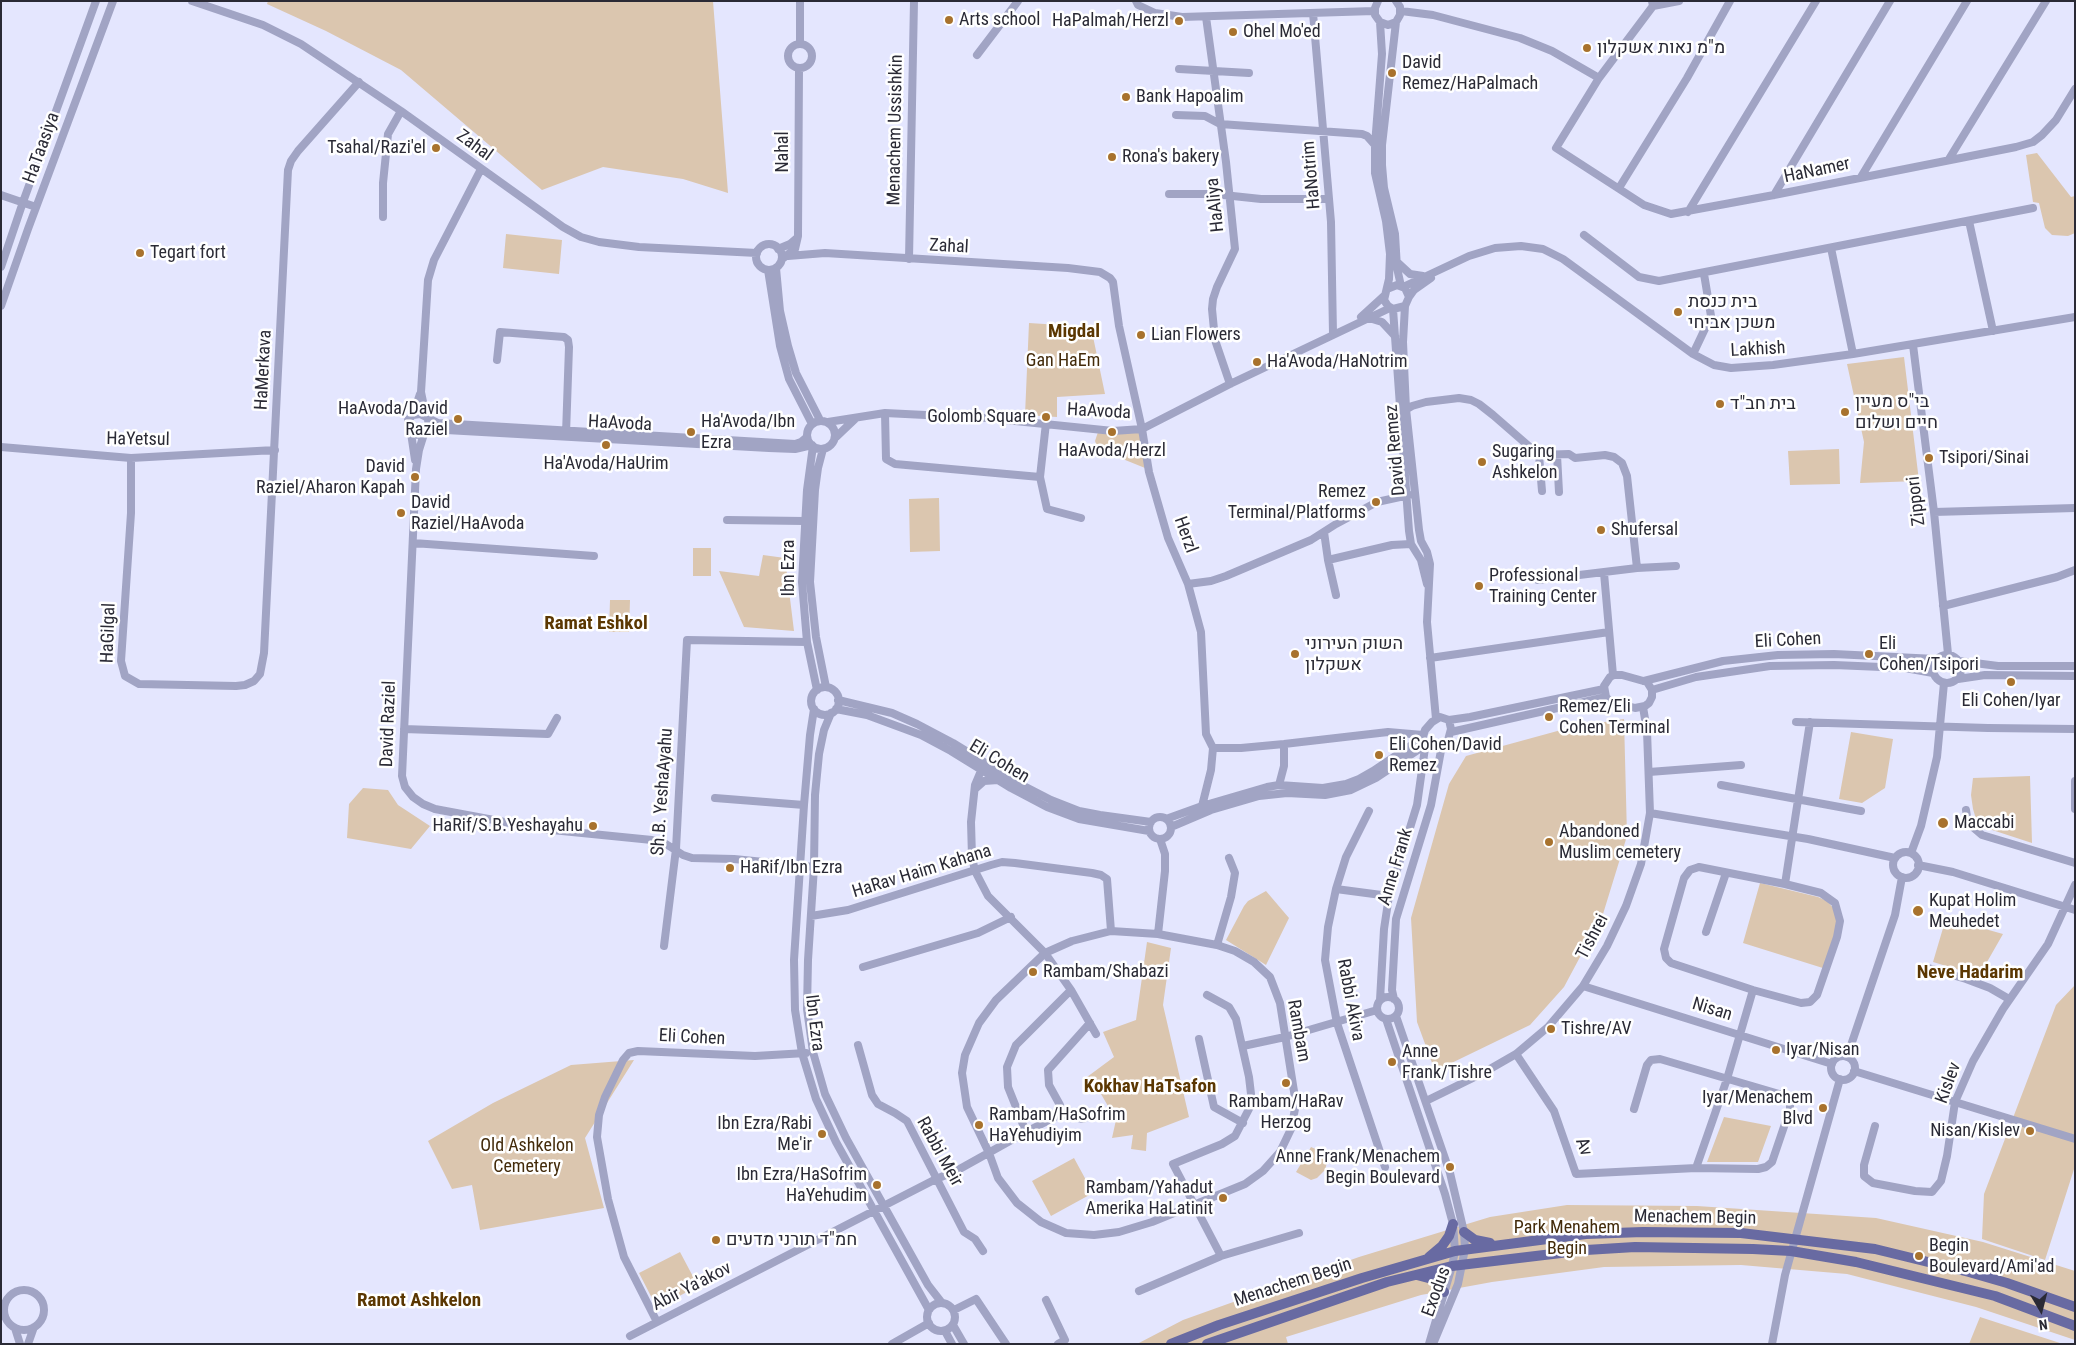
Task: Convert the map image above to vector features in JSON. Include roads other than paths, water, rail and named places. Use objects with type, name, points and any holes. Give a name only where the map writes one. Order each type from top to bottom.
[{"type":"main road","points":[[1428,1258],[1442,1246],[1449,1236],[1453,1224]]},
{"type":"main road","points":[[1464,1232],[1475,1240],[1498,1245]]},
{"type":"main road","name":"Menachem Begin","points":[[1171,1344],[1219,1324],[1428,1258],[1460,1250],[1586,1234],[1741,1232],[1875,1249],[1926,1260],[2006,1282],[2075,1307]]},
{"type":"main road","name":"Menachem Begin","points":[[1207,1344],[1361,1291],[1458,1265],[1586,1250],[1636,1247],[1735,1247],[1791,1251],[1856,1262],[1995,1296],[2075,1326]]},
{"type":"main road","points":[[1416,1275],[1432,1279],[1444,1292]]},
{"type":"street","name":"HaTaasiya","points":[[1,267],[22,202],[96,1]]},
{"type":"street","name":"HaTaasiya","points":[[1,306],[113,1]]},
{"type":"street","name":"Zahal","points":[[192,1],[271,29],[302,44],[581,237],[599,242],[638,247],[757,253]]},
{"type":"street","points":[[800,1],[800,44]]},
{"type":"street","name":"Menachem Ussishkin","points":[[909,259],[914,1]]},
{"type":"street","points":[[977,55],[1018,1]]},
{"type":"street","points":[[1136,1],[1138,5],[1155,12],[1182,17],[1374,11]]},
{"type":"street","points":[[1374,11],[1378,1]]},
{"type":"street","points":[[1396,1],[1401,11]]},
{"type":"street","points":[[1401,11],[1433,15],[1520,38],[1552,51],[1599,78],[1652,4],[1679,1]]},
{"type":"street","points":[[1619,188],[1687,78],[1730,1]]},
{"type":"street","points":[[1688,212],[1816,1]]},
{"type":"street","points":[[1774,195],[1890,1]]},
{"type":"street","points":[[1862,177],[1967,1]]},
{"type":"street","points":[[1949,159],[2046,1]]},
{"type":"street","points":[[1374,11],[1380,22],[1382,54],[1376,145],[1377,184],[1386,221],[1390,254],[1386,303],[1391,308],[1401,309],[1409,297],[1407,291],[1402,286],[1397,262],[1395,234],[1384,188],[1382,165],[1383,139],[1396,22],[1401,11]]},
{"type":"street","name":"HaNotrim","points":[[1313,13],[1329,199],[1333,334]]},
{"type":"street","name":"HaAliya","points":[[1206,17],[1230,196],[1235,249],[1213,299],[1212,310],[1215,340],[1230,384]]},
{"type":"street","points":[[1380,22],[1388,25],[1396,22]]},
{"type":"street","points":[[800,44],[808,46],[812,57],[807,67],[799,69],[789,63],[787,55],[790,48],[800,44]]},
{"type":"street","name":"Nahal","points":[[785,257],[795,249],[798,236],[799,69]]},
{"type":"street","points":[[1180,69],[1249,72]]},
{"type":"street","name":"HaNamer","points":[[1599,78],[1556,148],[1644,205],[1671,214],[2016,147],[2033,142],[2056,120],[2075,89]]},
{"type":"street","name":"HaMerkava","points":[[254,681],[260,674],[264,653],[288,170],[291,161],[298,151],[359,82]]},
{"type":"street","points":[[382,218],[388,134],[401,111]]},
{"type":"street","points":[[1176,115],[1205,116],[1220,124],[1362,134],[1368,136],[1376,145]]},
{"type":"street","points":[[421,392],[430,426],[426,433],[418,436],[411,433],[407,424],[413,415],[421,392],[428,280],[434,260],[481,169]]},
{"type":"street","points":[[1,194],[36,207]]},
{"type":"street","points":[[1169,194],[1261,199],[1329,199]]},
{"type":"street","points":[[1584,235],[1627,268],[1649,280],[1659,281],[1704,274],[2032,208]]},
{"type":"street","points":[[1969,221],[1993,331]]},
{"type":"street","points":[[778,249],[790,244],[798,236]]},
{"type":"street","points":[[772,245],[785,257],[772,269],[758,264],[757,253],[765,246],[772,245]]},
{"type":"street","name":"Lakhish","points":[[1402,286],[1469,256],[1495,248],[1521,246],[1544,249],[1563,259],[1694,354],[1714,365],[1740,368],[1913,345],[2075,317]]},
{"type":"street","points":[[1831,248],[1853,354]]},
{"type":"street","name":"Zahal","points":[[785,257],[825,253],[1092,270],[1108,276]]},
{"type":"street","points":[[1397,262],[1410,274],[1428,276]]},
{"type":"street","name":"Lakhish","points":[[1409,297],[1414,290],[1449,265]]},
{"type":"street","points":[[772,269],[788,346],[796,373],[820,422],[834,428],[836,437]]},
{"type":"street","points":[[1694,354],[1711,316],[1704,274]]},
{"type":"street","name":"Herzl","points":[[1108,276],[1113,282],[1119,326],[1142,429],[1149,472],[1168,538],[1188,584],[1201,632],[1206,734],[1213,748],[1211,770],[1202,806]]},
{"type":"street","points":[[1386,293],[1394,285],[1402,286]]},
{"type":"street","name":"HaAvoda","points":[[1343,329],[1367,314],[1386,293]]},
{"type":"street","name":"David Remez","points":[[1404,306],[1403,411],[1406,496],[1411,544],[1421,560],[1428,589]]},
{"type":"street","name":"HaAvoda","points":[[820,422],[885,413],[1046,423],[1113,431],[1142,429],[1343,329],[1391,308]]},
{"type":"street","name":"David Remez","points":[[1391,308],[1420,535],[1429,557],[1427,622],[1436,719]]},
{"type":"street","points":[[1367,318],[1382,322],[1396,337]]},
{"type":"street","points":[[497,360],[500,332],[564,338],[568,340],[566,433]]},
{"type":"street","name":"Zippori","points":[[1913,345],[1934,512],[1948,654]]},
{"type":"street","points":[[1403,411],[1417,404],[1441,400],[1459,398],[1471,400],[1493,415],[1539,455],[1569,454],[1575,458],[1605,455],[1614,457],[1622,463],[1627,476],[1637,568]]},
{"type":"street","points":[[885,413],[886,459],[895,464],[1040,477]]},
{"type":"street","points":[[413,415],[420,414],[427,418]]},
{"type":"street","points":[[820,422],[809,428],[807,437],[813,446],[823,449],[831,445],[836,437],[860,416]]},
{"type":"street","name":"HaAvoda","points":[[427,418],[438,422],[566,433],[795,449],[813,446]]},
{"type":"street","points":[[1046,423],[1040,477],[1047,509],[1081,518]]},
{"type":"street","name":"HaAvoda","points":[[426,433],[446,430],[566,433],[795,444],[807,437]]},
{"type":"street","name":"David Raziel","points":[[411,433],[416,469]]},
{"type":"street","name":"David Raziel","points":[[426,433],[419,450],[416,469],[402,776],[405,787],[413,797],[435,809],[542,829],[652,840],[676,849]]},
{"type":"street","name":"Ibn Ezra","points":[[813,446],[804,521],[802,582],[807,642],[817,690]]},
{"type":"street","name":"HaYetsul","points":[[1,447],[131,458],[275,450]]},
{"type":"street","points":[[795,449],[806,458],[809,472]]},
{"type":"street","name":"Ibn Ezra","points":[[823,449],[815,490],[810,582],[816,637],[826,687]]},
{"type":"street","points":[[1539,455],[1542,491]]},
{"type":"street","points":[[1558,455],[1559,492]]},
{"type":"street","name":"HaGilgal","points":[[131,458],[131,513],[121,660],[125,676],[139,684],[236,686],[254,681]]},
{"type":"street","points":[[1188,584],[1218,578],[1311,540],[1377,502],[1414,495]]},
{"type":"street","points":[[1934,512],[2075,508]]},
{"type":"street","points":[[726,520],[804,521]]},
{"type":"street","points":[[1324,532],[1336,595]]},
{"type":"street","points":[[413,543],[594,556]]},
{"type":"street","points":[[1328,560],[1392,546],[1411,544]]},
{"type":"street","points":[[1538,580],[1637,568],[1676,566]]},
{"type":"street","points":[[1943,606],[2058,577],[2075,570]]},
{"type":"street","points":[[1604,573],[1613,676]]},
{"type":"street","points":[[1430,658],[1609,632]]},
{"type":"street","name":"Sh.B. YeshaAyahu","points":[[664,946],[676,849],[687,640],[807,642]]},
{"type":"street","name":"Eli Cohen","points":[[1644,681],[1723,661],[1778,655],[1834,654],[1936,659]]},
{"type":"street","points":[[1959,661],[1961,670],[1954,682],[1944,683],[1937,680],[1933,673],[1933,663],[1936,659],[1948,654],[1959,661],[1998,666],[2075,666]]},
{"type":"street","name":"Eli Cohen","points":[[1652,690],[1696,677],[1770,666],[1834,665],[1905,668],[1933,673]]},
{"type":"street","points":[[1622,675],[1644,681],[1652,690],[1649,703],[1643,707],[1635,708],[1615,703],[1606,697],[1604,689],[1607,681],[1613,676],[1622,675]]},
{"type":"street","points":[[1958,678],[1985,675],[2075,676]]},
{"type":"street","points":[[1911,853],[1921,826],[1929,793],[1941,726],[1944,683]]},
{"type":"street","points":[[826,687],[833,690],[838,700],[834,711],[822,714],[814,709],[811,699],[817,690],[826,687]]},
{"type":"street","points":[[1166,819],[1170,827],[1168,835],[1160,839],[1152,836],[1150,831],[1151,822],[1157,818],[1166,819],[1251,790],[1279,785],[1322,788],[1359,780],[1422,736],[1428,726],[1436,719],[1446,718],[1449,720],[1604,689]]},
{"type":"street","points":[[1451,732],[1606,697]]},
{"type":"street","name":"Eli Cohen","points":[[838,700],[869,706],[908,721],[954,743],[999,780],[1047,807],[1079,819],[1150,831]]},
{"type":"street","name":"Tishrei","points":[[1426,1101],[1483,1073],[1516,1054],[1548,1026],[1583,986],[1606,946],[1626,906],[1641,864],[1650,813],[1646,720],[1643,707]]},
{"type":"street","name":"Ibn Ezra","points":[[814,709],[804,805],[794,970],[795,1010],[802,1053],[816,1098],[836,1142],[929,1310]]},
{"type":"street","name":"Ibn Ezra","points":[[834,711],[824,730],[819,754],[815,795],[814,867],[807,1009],[813,1052],[825,1094],[846,1138],[928,1285],[942,1303]]},
{"type":"street","name":"Eli Cohen","points":[[834,711],[868,715],[894,724],[1035,792],[1079,810],[1129,820],[1151,822]]},
{"type":"street","points":[[404,729],[548,734],[557,718]]},
{"type":"street","points":[[1170,827],[1211,810],[1259,796],[1287,792],[1325,795],[1350,790],[1376,778],[1425,747],[1433,749],[1442,745],[1448,740],[1451,732],[1449,720]]},
{"type":"street","points":[[1796,722],[2075,729]]},
{"type":"street","points":[[1785,884],[1810,722]]},
{"type":"street","points":[[1213,748],[1241,748],[1388,732],[1422,736]]},
{"type":"street","points":[[1422,736],[1425,747]]},
{"type":"street","points":[[1279,785],[1284,766],[1284,744]]},
{"type":"street","name":"Anne Frank","points":[[1394,999],[1392,990],[1396,919],[1431,805],[1442,745]]},
{"type":"street","name":"Anne Frank","points":[[1380,1000],[1384,929],[1389,896],[1417,805],[1425,747]]},
{"type":"street","points":[[1649,772],[1741,765]]},
{"type":"street","points":[[984,766],[974,790],[970,835],[975,871],[988,896],[1045,953],[1071,990],[1096,1034]]},
{"type":"street","points":[[974,790],[984,780],[999,780]]},
{"type":"street","points":[[2075,781],[2075,809]]},
{"type":"street","points":[[1721,785],[1861,811]]},
{"type":"street","points":[[715,798],[804,805]]},
{"type":"street","points":[[1966,810],[1968,823],[1982,835],[2075,863]]},
{"type":"street","name":"Rabbi Akiva","points":[[1369,812],[1346,857],[1336,889],[1328,927],[1325,960],[1336,1023],[1385,1167]]},
{"type":"street","points":[[1650,813],[1792,836],[1894,858],[1904,852],[1911,853],[1917,859],[1918,864],[1913,875],[1902,877]]},
{"type":"street","points":[[1158,934],[1165,871],[1165,854],[1160,839]]},
{"type":"street","points":[[676,849],[683,855],[692,858],[734,859],[814,867]]},
{"type":"street","points":[[1217,944],[1231,898],[1235,873],[1229,858]]},
{"type":"street","points":[[1894,858],[1894,870],[1902,877]]},
{"type":"street","name":"HaRav Haim Kahana","points":[[811,916],[848,910],[1002,862],[1101,875],[1107,879],[1111,931]]},
{"type":"street","points":[[1918,864],[1953,872],[2075,910]]},
{"type":"street","points":[[1699,868],[1785,884],[1821,893],[1834,903],[1840,921],[1837,937],[1817,995],[1810,1002],[1801,1003],[1753,990],[1671,963],[1666,958],[1664,949],[1678,896],[1684,878],[1690,870],[1699,868]]},
{"type":"street","points":[[1706,932],[1726,872]]},
{"type":"street","points":[[1847,1057],[1895,915],[1902,877]]},
{"type":"street","name":"Kislev","points":[[1875,1126],[1864,1165],[1864,1176],[1873,1183],[1915,1192],[1932,1192],[1941,1182],[1955,1102],[1984,1039],[2009,999],[2048,944],[2075,885]]},
{"type":"street","points":[[1336,889],[1389,896]]},
{"type":"street","points":[[863,967],[978,933],[1010,917]]},
{"type":"street","name":"Rambam","points":[[1111,931],[1158,934],[1217,944],[1235,951],[1254,962],[1270,977],[1280,1002],[1296,1104],[1291,1129],[1280,1152],[1246,1184],[1152,1222],[1119,1232],[1094,1235],[1066,1233],[1041,1222],[1017,1203],[998,1178],[990,1153],[967,1108],[962,1073],[965,1055],[979,1023],[996,1000],[1045,953],[1072,941],[1111,931]]},
{"type":"street","points":[[1924,967],[1990,988],[2009,999]]},
{"type":"street","name":"Nisan","points":[[1583,986],[1832,1064]]},
{"type":"street","points":[[1026,1132],[1008,1087],[1007,1067],[1016,1045],[1071,990]]},
{"type":"street","points":[[1696,1168],[1727,1079],[1753,990]]},
{"type":"street","points":[[1207,995],[1229,1007],[1236,1019],[1244,1046],[1251,1094],[1250,1107],[1235,1136],[1222,1144],[1173,1164],[1221,1256]]},
{"type":"street","points":[[1396,1016],[1386,1019],[1380,1016],[1377,1010],[1380,1000],[1387,997],[1394,999],[1399,1007],[1396,1016],[1398,1025],[1455,1189],[1464,1232],[1460,1250]]},
{"type":"street","points":[[1244,1046],[1285,1037],[1377,1010]]},
{"type":"street","points":[[1386,1019],[1445,1194],[1460,1250]]},
{"type":"street","points":[[1090,1023],[1048,1070],[1049,1085],[1060,1105],[1061,1114],[1078,1120],[1094,1114]]},
{"type":"street","points":[[1198,1039],[1214,1107],[1243,1123]]},
{"type":"street","name":"Rabbi Meir","points":[[858,1045],[872,1095],[878,1104],[895,1112],[907,1121],[964,1232],[975,1238],[983,1251]]},
{"type":"street","name":"Eli Cohen","points":[[657,1322],[624,1257],[602,1171],[597,1137],[599,1115],[605,1097],[623,1060],[629,1053],[655,1051],[755,1056],[813,1052]]},
{"type":"street","name":"Av","points":[[1516,1054],[1554,1111],[1576,1174],[1696,1168],[1758,1169],[1766,1167],[1772,1162],[1790,1110],[1790,1101],[1786,1096],[1660,1059],[1651,1060],[1647,1065],[1634,1109]]},
{"type":"street","points":[[1847,1057],[1854,1064],[1854,1071],[1847,1079],[1840,1079],[1833,1075],[1832,1064],[1836,1058],[1847,1057]]},
{"type":"street","points":[[1854,1071],[2075,1139]]},
{"type":"street","points":[[1774,1343],[1791,1251],[1840,1079]]},
{"type":"street","name":"Abir Ya'akov","points":[[630,1336],[936,1179],[956,1171],[1061,1114]]},
{"type":"street","points":[[1139,1291],[1221,1256],[1300,1233]]},
{"type":"street","name":"Exodus","points":[[1433,1344],[1451,1303],[1460,1250]]},
{"type":"street","name":"Exodus","points":[[1429,1344],[1444,1292],[1458,1265]]},
{"type":"street","points":[[20,1344],[13,1327],[5,1316],[3,1306],[9,1296],[18,1290],[27,1290],[37,1294],[44,1308],[43,1318],[34,1327],[28,1344]]},
{"type":"street","points":[[954,1310],[976,1298],[1006,1344]]},
{"type":"street","points":[[1046,1300],[1066,1340],[1058,1344]]},
{"type":"street","points":[[942,1303],[949,1305],[954,1310],[956,1317],[953,1324],[945,1330],[935,1330],[929,1323],[929,1310],[934,1305],[942,1303]]},
{"type":"street","points":[[892,1344],[929,1323]]},
{"type":"street","points":[[953,1324],[964,1344]]},
{"type":"street","points":[[1,1327],[25,1330],[34,1327]]},
{"type":"street","points":[[945,1330],[952,1344]]},
{"type":"place","name":"Arts school","points":[[949,20]]},
{"type":"place","name":"HaPalmah/Herzl","points":[[1179,21]]},
{"type":"place","name":"Ohel Mo'ed","points":[[1233,32]]},
{"type":"place","name":"מ\"מ נאות אשקלון","points":[[1587,48]]},
{"type":"place","name":"David Remez/HaPalmach","points":[[1392,73]]},
{"type":"place","name":"Bank Hapoalim","points":[[1126,97]]},
{"type":"place","name":"Tsahal/Razi'el","points":[[436,148]]},
{"type":"place","name":"Rona's bakery","points":[[1112,157]]},
{"type":"place","name":"Tegart fort","points":[[140,253]]},
{"type":"place","name":"בית כנסת משכן אביחי","points":[[1678,312]]},
{"type":"place","name":"Lian Flowers","points":[[1141,335]]},
{"type":"place","name":"Ha'Avoda/HaNotrim","points":[[1257,362]]},
{"type":"place","name":"בית חב\"ד","points":[[1720,404]]},
{"type":"place","name":"בי\"ס מעיין חיים ושלום","points":[[1845,412]]},
{"type":"place","name":"Golomb Square","points":[[1046,417]]},
{"type":"place","name":"HaAvoda/David Raziel","points":[[458,419]]},
{"type":"place","name":"Ha'Avoda/Ibn Ezra","points":[[691,432]]},
{"type":"place","name":"HaAvoda/Herzl","points":[[1112,432]]},
{"type":"place","name":"Ha'Avoda/HaUrim","points":[[606,445]]},
{"type":"place","name":"Tsipori/Sinai","points":[[1929,458]]},
{"type":"place","name":"Sugaring Ashkelon","points":[[1482,462]]},
{"type":"place","name":"David Raziel/Aharon Kapah","points":[[415,477]]},
{"type":"place","name":"Remez Terminal/Platforms","points":[[1376,502]]},
{"type":"place","name":"David Raziel/HaAvoda","points":[[401,513]]},
{"type":"place","name":"Shufersal","points":[[1601,530]]},
{"type":"place","name":"Professional Training Center","points":[[1479,586]]},
{"type":"place","name":"השוק העירוני אשקלון","points":[[1295,654]]},
{"type":"place","name":"Eli Cohen/Tsipori","points":[[1869,654]]},
{"type":"place","name":"Eli Cohen/Iyar","points":[[2011,682]]},
{"type":"place","name":"Remez/Eli Cohen Terminal","points":[[1549,717]]},
{"type":"place","name":"Eli Cohen/David Remez","points":[[1379,755]]},
{"type":"place","name":"Maccabi","points":[[1943,823]]},
{"type":"place","name":"HaRif/S.B.Yeshayahu","points":[[593,826]]},
{"type":"place","name":"Abandoned Muslim cemetery","points":[[1549,842]]},
{"type":"place","name":"HaRif/Ibn Ezra","points":[[730,868]]},
{"type":"place","name":"Kupat Holim Meuhedet","points":[[1918,911]]},
{"type":"place","name":"Rambam/Shabazi","points":[[1033,972]]},
{"type":"place","name":"Tishre/AV","points":[[1551,1029]]},
{"type":"place","name":"Iyar/Nisan","points":[[1776,1050]]},
{"type":"place","name":"Anne Frank/Tishre","points":[[1392,1062]]},
{"type":"place","name":"Rambam/HaRav Herzog","points":[[1286,1083]]},
{"type":"place","name":"Iyar/Menachem Blvd","points":[[1823,1108]]},
{"type":"place","name":"Rambam/HaSofrim HaYehudiyim","points":[[979,1125]]},
{"type":"place","name":"Nisan/Kislev","points":[[2030,1131]]},
{"type":"place","name":"Ibn Ezra/Rabi Me'ir","points":[[822,1134]]},
{"type":"place","name":"Anne Frank/Menachem Begin Boulevard","points":[[1450,1167]]},
{"type":"place","name":"Ibn Ezra/HaSofrim HaYehudim","points":[[877,1185]]},
{"type":"place","name":"Rambam/Yahadut Amerika HaLatinit","points":[[1223,1198]]},
{"type":"place","name":"חמ\"ד תורני מדעים","points":[[716,1240]]},
{"type":"place","name":"Begin Boulevard/Ami'ad","points":[[1919,1256]]},
{"type":"district","name":"Migdal","points":[[1074,332]]},
{"type":"district","name":"Ramat Eshkol","points":[[596,624]]},
{"type":"district","name":"Neve Hadarim","points":[[1970,973]]},
{"type":"district","name":"Kokhav HaTsafon","points":[[1150,1087]]},
{"type":"district","name":"Ramot Ashkelon","points":[[419,1301]]},
{"type":"park label","name":"Gan HaEm","points":[[1063,361]]},
{"type":"park label","name":"Old Ashkelon Cemetery","points":[[527,1156]]},
{"type":"park label","name":"Park Menahem Begin","points":[[1567,1238]]}]
